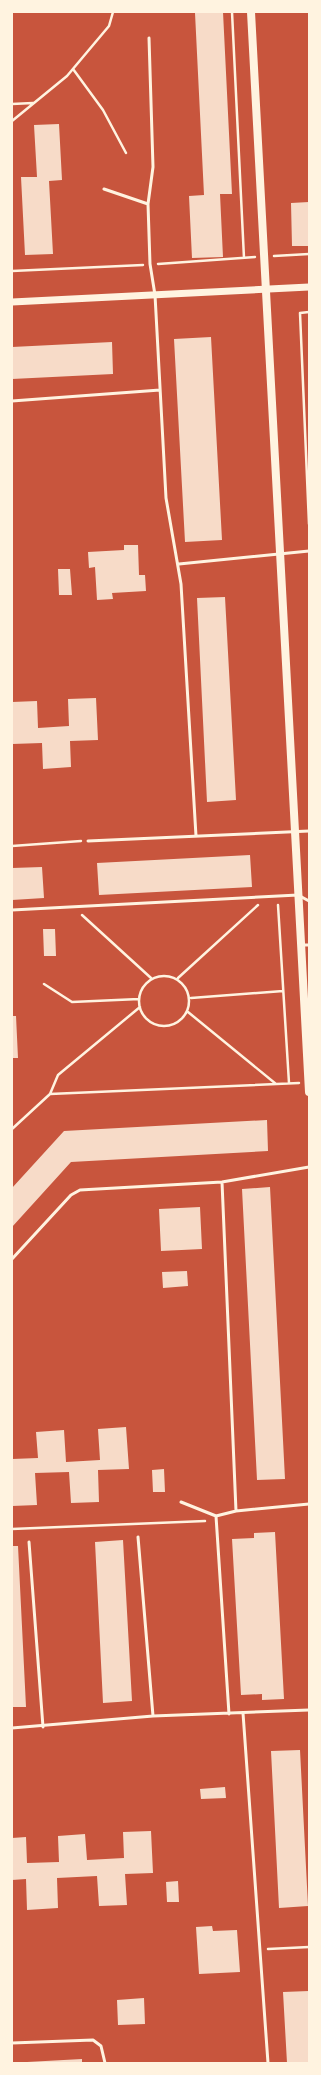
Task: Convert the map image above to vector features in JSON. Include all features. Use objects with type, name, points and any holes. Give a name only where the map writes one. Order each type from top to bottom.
[{"type":"main road","points":[[251,12],[298,895],[305,945],[309,1092]]},
{"type":"street","points":[[12,302],[309,287]]},
{"type":"lane","points":[[149,38],[153,167],[148,204],[150,264],[155,295],[166,498],[179,564],[196,836]]},
{"type":"lane","points":[[104,189],[148,204]]},
{"type":"lane","points":[[12,402],[160,390]]},
{"type":"lane","points":[[179,564],[279,552],[309,551]]},
{"type":"lane","points":[[88,840],[309,831]]},
{"type":"lane","points":[[12,910],[298,895],[309,901]]},
{"type":"lane","points":[[12,1259],[71,1195],[80,1190],[222,1182],[309,1167]]},
{"type":"lane","points":[[222,1182],[236,1511]]},
{"type":"lane","points":[[181,1502],[216,1516],[236,1511],[309,1504]]},
{"type":"lane","points":[[216,1516],[215,1521],[229,1714]]},
{"type":"lane","points":[[138,1537],[153,1716]]},
{"type":"lane","points":[[29,1542],[43,1727]]},
{"type":"lane","points":[[12,1728],[43,1727],[153,1716],[243,1714],[309,1710]]},
{"type":"lane","points":[[243,1714],[268,2063]]},
{"type":"lane","points":[[12,2043],[93,2040],[101,2046],[105,2063]]},
{"type":"path","points":[[12,121],[67,76],[109,26],[113,12]]},
{"type":"path","points":[[232,12],[244,258]]},
{"type":"path","points":[[73,69],[103,110],[126,153]]},
{"type":"path","points":[[12,104],[33,103]]},
{"type":"path","points":[[12,271],[309,254]]},
{"type":"path","points":[[309,312],[300,313],[309,524]]},
{"type":"path","points":[[12,846],[88,840]]},
{"type":"path","points":[[278,896],[289,1083]]},
{"type":"path","points":[[178,978],[267,897]]},
{"type":"path","points":[[73,907],[151,978]]},
{"type":"path","points":[[161,975],[178,978],[191,998],[188,1012],[178,1023],[162,1026],[148,1020],[140,1007],[139,999],[146,983],[151,978],[161,975]]},
{"type":"path","points":[[44,984],[72,1002],[139,999]]},
{"type":"path","points":[[191,998],[283,991]]},
{"type":"path","points":[[12,1129],[50,1094],[58,1075],[140,1007]]},
{"type":"path","points":[[188,1012],[276,1084]]},
{"type":"path","points":[[50,1094],[308,1082]]},
{"type":"path","points":[[12,1529],[215,1521]]},
{"type":"path","points":[[260,1950],[309,1947]]},
{"type":"building","points":[[223,12],[232,194],[220,194],[223,257],[192,258],[189,196],[204,195],[195,13]]},
{"type":"building","points":[[59,124],[62,180],[49,181],[53,254],[25,255],[21,177],[37,177],[34,125]]},
{"type":"building","points":[[309,202],[309,246],[292,246],[291,203]]},
{"type":"building","points":[[211,337],[222,540],[185,542],[174,339]]},
{"type":"building","points":[[112,342],[113,374],[12,379],[12,347]]},
{"type":"building","points":[[124,545],[138,545],[139,575],[145,575],[146,591],[112,593],[113,599],[97,600],[95,567],[89,568],[88,552],[124,550]]},
{"type":"building","points":[[58,569],[70,569],[72,595],[59,595]]},
{"type":"building","points":[[225,597],[236,800],[207,802],[197,598]]},
{"type":"building","points":[[96,698],[98,740],[70,741],[71,767],[43,769],[42,743],[12,744],[12,702],[37,701],[38,728],[69,726],[68,699]]},
{"type":"building","points":[[250,855],[252,887],[99,895],[97,863]]},
{"type":"building","points":[[42,867],[44,898],[12,900],[12,868]]},
{"type":"building","points":[[43,929],[55,929],[56,956],[44,956]]},
{"type":"building","points":[[12,1016],[16,1016],[18,1058],[12,1058]]},
{"type":"building","points":[[267,1120],[268,1151],[71,1162],[12,1227],[12,1188],[64,1131]]},
{"type":"building","points":[[270,1187],[285,1479],[257,1480],[242,1189]]},
{"type":"building","points":[[200,1207],[202,1249],[161,1251],[159,1209]]},
{"type":"building","points":[[187,1271],[188,1286],[163,1288],[162,1272]]},
{"type":"building","points":[[126,1427],[129,1469],[98,1470],[99,1502],[71,1503],[69,1472],[35,1473],[37,1505],[12,1506],[12,1459],[38,1458],[36,1432],[64,1430],[66,1462],[100,1460],[98,1429]]},
{"type":"building","points":[[164,1469],[165,1492],[153,1492],[152,1470]]},
{"type":"building","points":[[275,1532],[284,1699],[262,1700],[262,1694],[241,1695],[232,1539],[254,1538],[254,1533]]},
{"type":"building","points":[[123,1540],[132,1701],[103,1703],[95,1542]]},
{"type":"building","points":[[12,1546],[18,1546],[26,1707],[12,1707]]},
{"type":"building","points":[[300,1750],[308,1906],[279,1908],[271,1751]]},
{"type":"building","points":[[225,1787],[226,1798],[201,1799],[200,1789]]},
{"type":"building","points":[[151,1831],[153,1873],[125,1874],[127,1905],[99,1906],[97,1876],[57,1878],[58,1908],[27,1910],[26,1879],[12,1880],[12,1838],[26,1837],[27,1863],[59,1862],[58,1836],[85,1834],[87,1860],[124,1858],[123,1832]]},
{"type":"building","points":[[178,1881],[179,1902],[167,1902],[166,1882]]},
{"type":"building","points":[[212,1926],[213,1931],[237,1930],[240,1972],[199,1974],[196,1927]]},
{"type":"building","points":[[309,1991],[309,2063],[287,2063],[283,1992]]},
{"type":"building","points":[[144,1998],[145,2024],[118,2025],[117,2000]]},
{"type":"building","points":[[82,2059],[82,2063],[27,2063],[27,2062]]}]
